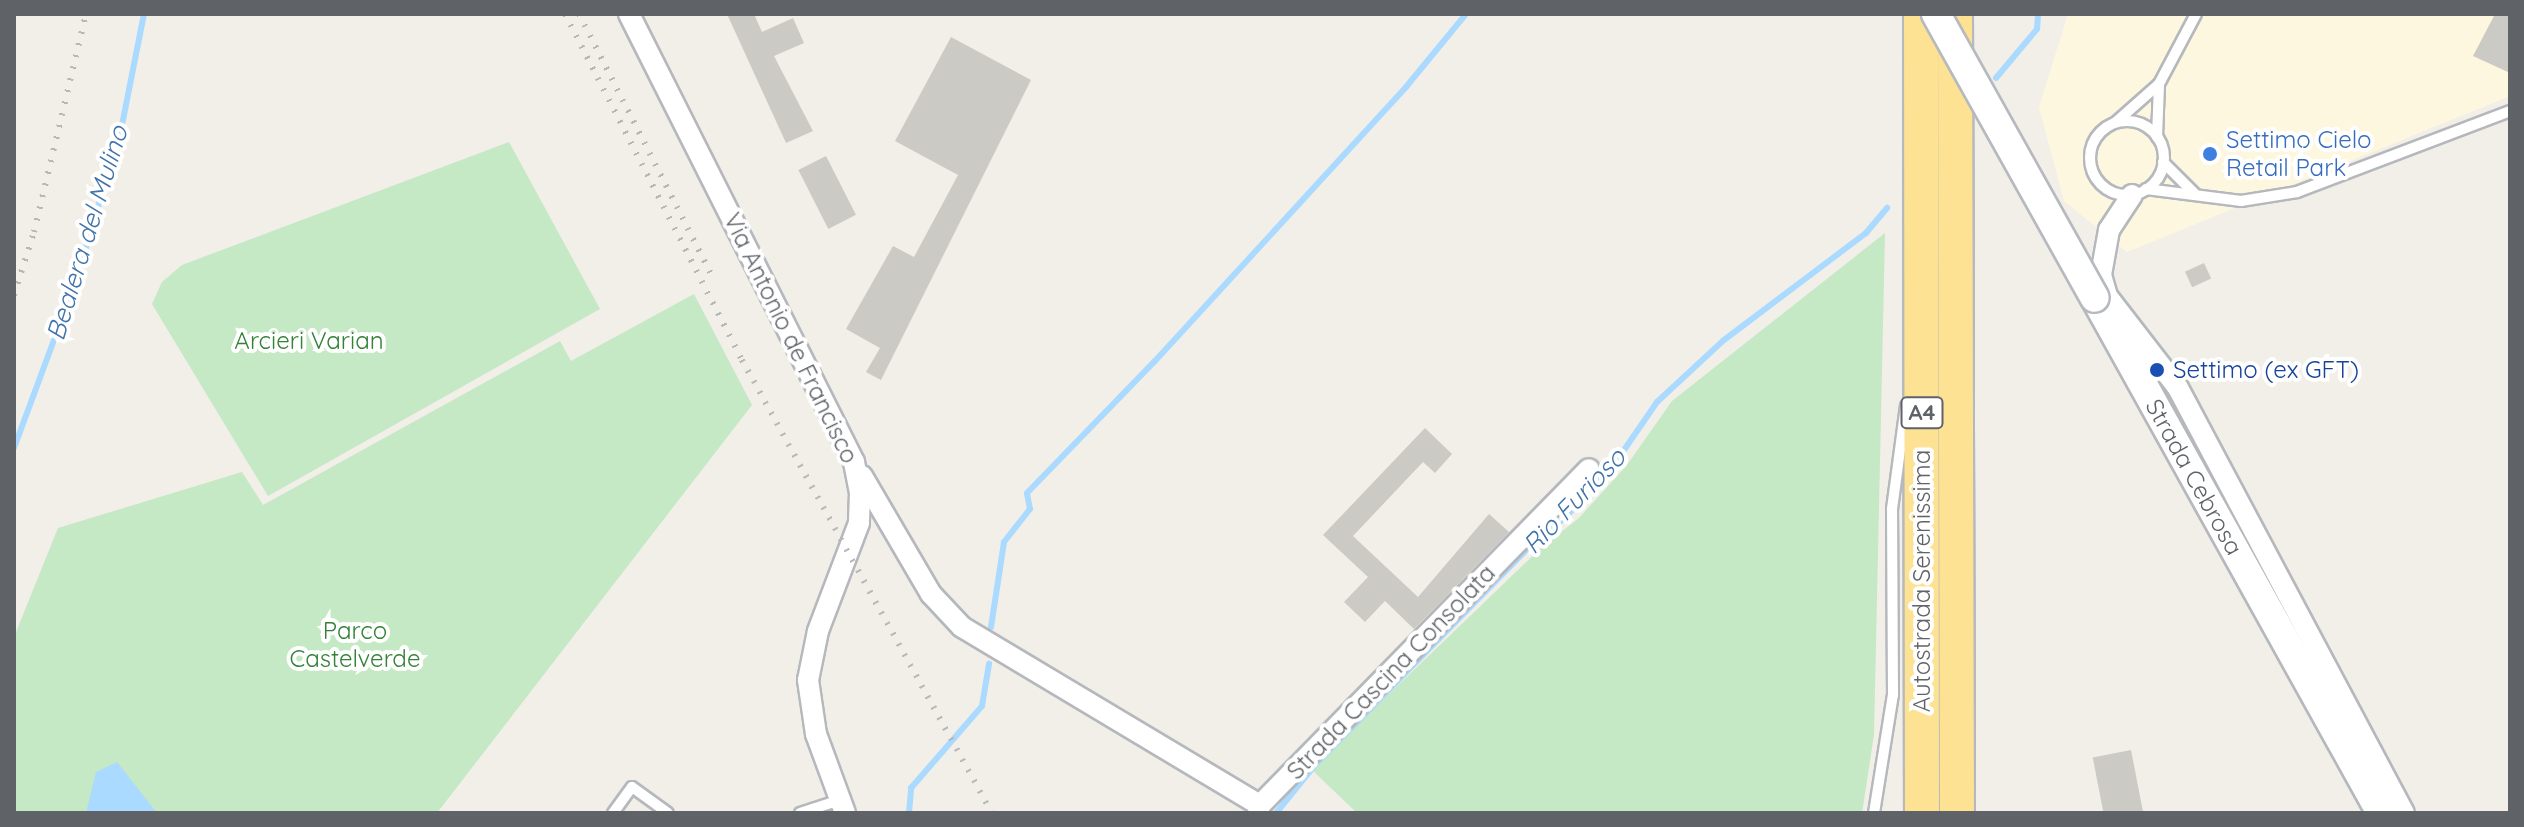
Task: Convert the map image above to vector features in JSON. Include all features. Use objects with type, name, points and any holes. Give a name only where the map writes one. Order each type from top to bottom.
[{"type":"highway","name":"Autostrada Serenissima","points":[[1921,14],[1922,813]]},
{"type":"highway","name":"Autostrada Serenissima","points":[[1955,14],[1957,813]]},
{"type":"highway","points":[[1955,112],[1974,14]]},
{"type":"main road","name":"Strada Cebrosa","points":[[1936,14],[2381,813]]},
{"type":"street","name":"Via Antonio de Francisco","points":[[629,14],[854,462],[859,523],[818,631],[808,680],[816,734],[843,806]]},
{"type":"street","points":[[2139,192],[2109,230],[2101,275],[2107,296],[2178,388],[2404,813]]},
{"type":"street","name":"Strada Cascina Consolata","points":[[854,462],[931,594],[962,627],[1259,809],[1589,469]]},
{"type":"street","points":[[2326,715],[2363,736]]},
{"type":"lane","points":[[2196,14],[2159,84],[2096,137],[2089,161],[2100,184],[2139,192],[2194,193],[2241,201],[2297,192],[2510,111]]},
{"type":"lane","points":[[2139,192],[2158,178],[2163,162],[2157,137],[2159,84]]},
{"type":"lane","points":[[2116,122],[2141,123],[2157,137]]},
{"type":"lane","points":[[2163,162],[2194,193]]},
{"type":"lane","points":[[1874,813],[1893,695],[1892,509],[1922,289]]},
{"type":"lane","points":[[613,813],[632,787],[668,813]]},
{"type":"lane","points":[[800,813],[843,806]]},
{"type":"shaded area","name":"Settimo Cielo Retail Park","points":[[2068,14],[2510,14],[2510,96],[2127,252],[2064,201],[2039,107]]},
{"type":"green space","name":"Arcieri Varian","points":[[509,142],[600,309],[268,496],[152,304],[162,282],[182,265]]},
{"type":"green space","points":[[1885,233],[1874,735],[1862,813],[1357,813],[1311,769],[1543,546],[1579,518],[1627,465],[1672,401]]},
{"type":"green space","name":"Parco Castelverde","points":[[694,294],[752,405],[437,813],[14,813],[14,637],[58,528],[242,472],[263,505],[560,341],[571,361]]},
{"type":"water","points":[[117,762],[157,813],[86,813],[96,772]]},
{"type":"building","points":[[727,14],[754,14],[762,32],[793,18],[804,43],[774,56],[813,131],[786,143]]},
{"type":"building","points":[[2495,14],[2510,14],[2510,73],[2473,56]]},
{"type":"building","points":[[951,37],[1031,80],[881,380],[866,372],[880,348],[846,329],[893,246],[914,257],[958,175],[895,141]]},
{"type":"building","points":[[826,156],[856,215],[828,229],[798,170]]},
{"type":"building","points":[[2204,263],[2211,278],[2192,287],[2185,272]]},
{"type":"building","points":[[1425,428],[1452,454],[1435,473],[1423,462],[1353,536],[1418,597],[1489,514],[1509,532],[1414,629],[1385,601],[1365,622],[1344,602],[1368,577],[1323,535]]},
{"type":"building","points":[[2131,750],[2143,813],[2104,813],[2093,757]]},
{"type":"waterway","name":"Bealera del Mulino","points":[[14,448],[77,278],[122,125],[144,14]]},
{"type":"waterway","points":[[991,627],[1004,542],[1030,509],[1027,493],[1155,361],[1406,87],[1466,14]]},
{"type":"waterway","name":"Rio Furioso","points":[[1996,78],[2037,29],[2038,14]]},
{"type":"waterway","name":"Rio Furioso","points":[[1276,813],[1316,764],[1539,537],[1565,518],[1622,453],[1657,402],[1724,340],[1866,233],[1887,208]]},
{"type":"waterway","name":"Rio Furioso","points":[[909,813],[911,788],[982,706],[989,664]]},
{"type":"railway","points":[[14,295],[34,232],[86,14]]},
{"type":"railway","points":[[565,14],[742,360],[992,813]]},
{"type":"railway","points":[[579,14],[713,278]]},
{"type":"place","name":"Settimo Cielo Retail Park","points":[[2210,154]]},
{"type":"place","name":"Settimo (ex GFT)","points":[[2157,370]]}]
